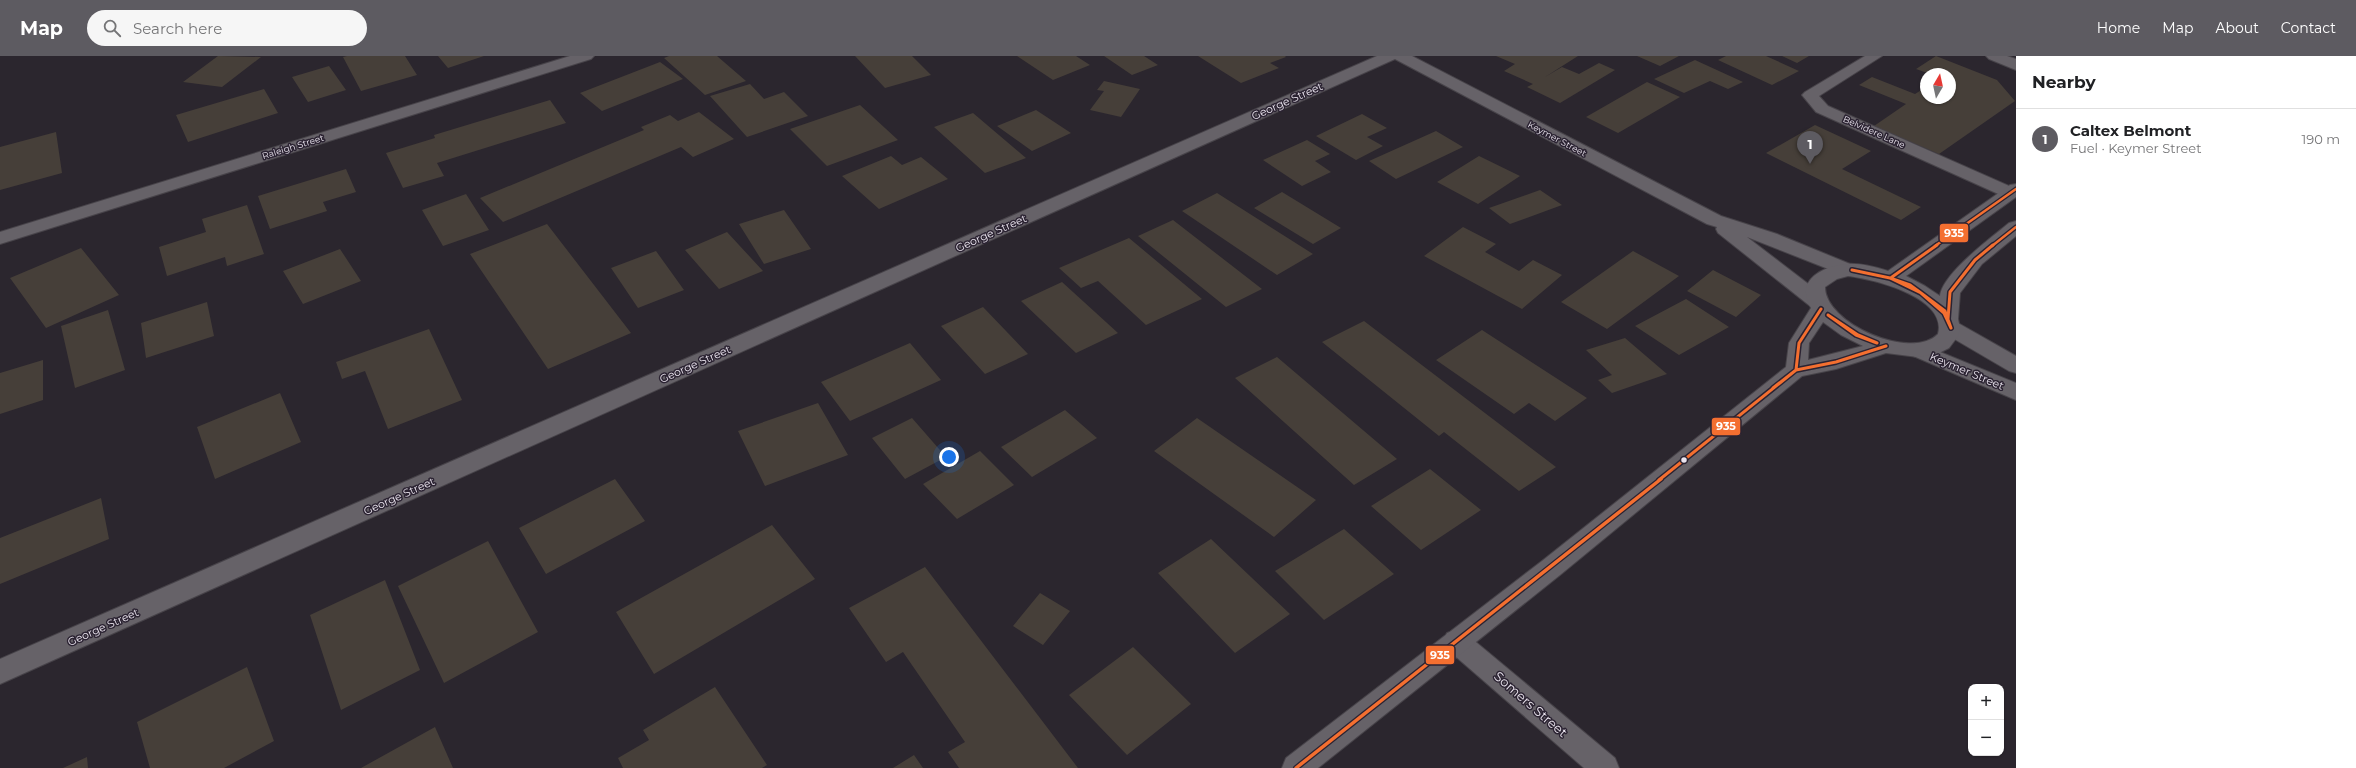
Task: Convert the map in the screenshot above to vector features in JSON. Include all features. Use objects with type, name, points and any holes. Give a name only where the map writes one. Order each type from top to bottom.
[{"type":"street","name":"Raleigh Street","points":[[0,238],[586,56]]},
{"type":"street","name":"George Street","points":[[0,672],[1390,56]]},
{"type":"street","name":"Keymer Street","points":[[1400,56],[1714,220],[1770,238],[1848,270]]},
{"type":"street","points":[[1994,56],[2016,65]]},
{"type":"street","points":[[1892,277],[2014,191]]},
{"type":"street","name":"Keymer Street","points":[[1714,220],[1848,330],[1886,346]]},
{"type":"street","points":[[1296,768],[1551,568],[1796,370],[1836,362],[1886,346],[1918,350],[1937,346],[1947,339],[1950,324],[1950,292],[1975,260],[2016,227]]},
{"type":"street","points":[[1796,370],[1799,343],[1819,305],[1814,291],[1817,282],[1823,276],[1848,270],[1869,272],[1892,277],[1927,296],[1940,307],[1950,324],[2016,366]]},
{"type":"street","name":"Keymer Street","points":[[1918,350],[2016,392]]},
{"type":"street","name":"Somers Street","points":[[1456,641],[1605,768]]},
{"type":"lane","name":"Belvidere Lane","points":[[1875,56],[1810,95],[1822,109],[2014,191]]},
{"type":"building","points":[[218,56],[261,57],[222,87],[183,82]]},
{"type":"building","points":[[405,56],[417,75],[361,91],[343,57]]},
{"type":"building","points":[[438,56],[484,56],[448,68]]},
{"type":"building","points":[[669,56],[717,56],[746,81],[705,95],[664,58]]},
{"type":"building","points":[[855,56],[912,56],[931,75],[885,88]]},
{"type":"building","points":[[1017,56],[1076,56],[1090,65],[1053,80]]},
{"type":"building","points":[[1104,56],[1144,56],[1158,65],[1132,75]]},
{"type":"building","points":[[1198,56],[1286,57],[1270,63],[1279,68],[1241,83]]},
{"type":"building","points":[[1496,56],[1578,56],[1545,77],[1562,67],[1579,74],[1599,63],[1615,70],[1560,103],[1527,87],[1533,84],[1504,71],[1515,64]]},
{"type":"building","points":[[1637,56],[1679,56],[1660,66]]},
{"type":"building","points":[[1726,56],[1766,56],[1799,71],[1772,85],[1718,60]]},
{"type":"building","points":[[1782,56],[1809,56],[1797,63]]},
{"type":"building","points":[[1936,56],[1997,80],[2015,101],[1939,154],[1874,126],[1906,104],[1859,85],[1872,77],[1915,94],[1920,91],[1920,104],[1956,104],[1956,68],[1920,68],[1920,70],[1916,69]]},
{"type":"building","points":[[1695,60],[1743,82],[1728,89],[1710,81],[1684,93],[1654,79]]},
{"type":"building","points":[[660,62],[683,79],[602,111],[580,93]]},
{"type":"building","points":[[329,66],[346,90],[308,102],[292,77]]},
{"type":"building","points":[[1104,81],[1140,89],[1121,117],[1090,110],[1104,91],[1097,90]]},
{"type":"building","points":[[1647,82],[1680,97],[1618,133],[1586,117]]},
{"type":"building","points":[[750,84],[764,99],[784,92],[808,116],[747,137],[710,96]]},
{"type":"building","points":[[264,89],[278,113],[188,142],[176,115]]},
{"type":"building","points":[[550,100],[566,123],[437,163],[444,176],[403,188],[386,153],[435,138],[434,135]]},
{"type":"building","points":[[860,105],[898,140],[827,166],[790,129]]},
{"type":"building","points":[[1036,110],[1071,133],[1032,151],[997,126]]},
{"type":"building","points":[[699,112],[734,139],[693,157],[681,147],[503,222],[480,198],[644,130],[641,127],[670,115],[678,121]]},
{"type":"building","points":[[973,113],[1026,158],[985,173],[934,127]]},
{"type":"building","points":[[1362,114],[1387,128],[1367,137],[1383,146],[1356,160],[1316,136]]},
{"type":"building","points":[[1815,125],[1871,151],[1842,169],[1921,207],[1901,220],[1766,153]]},
{"type":"building","points":[[1436,131],[1463,147],[1396,179],[1369,161]]},
{"type":"building","points":[[56,132],[62,173],[0,190],[0,147]]},
{"type":"building","points":[[1307,140],[1330,154],[1315,161],[1331,172],[1302,186],[1263,160]]},
{"type":"building","points":[[891,156],[902,165],[921,157],[948,179],[879,209],[842,176]]},
{"type":"building","points":[[1479,156],[1520,176],[1478,204],[1437,182]]},
{"type":"building","points":[[346,169],[356,192],[323,202],[327,211],[270,229],[258,196]]},
{"type":"building","points":[[1540,190],[1562,205],[1510,224],[1489,208]]},
{"type":"building","points":[[1282,192],[1341,228],[1313,244],[1254,208]]},
{"type":"building","points":[[1217,193],[1313,254],[1277,275],[1182,211]]},
{"type":"building","points":[[466,194],[489,230],[443,246],[422,210]]},
{"type":"building","points":[[247,205],[264,254],[227,266],[225,257],[167,276],[159,247],[206,232],[202,219]]},
{"type":"building","points":[[784,210],[811,249],[764,264],[739,224]]},
{"type":"building","points":[[1173,220],[1262,289],[1226,307],[1138,236]]},
{"type":"building","points":[[547,224],[631,333],[548,369],[470,254]]},
{"type":"building","points":[[1463,227],[1496,244],[1485,252],[1519,271],[1533,260],[1562,275],[1522,309],[1424,256]]},
{"type":"building","points":[[727,232],[763,271],[719,289],[685,250]]},
{"type":"building","points":[[1129,238],[1202,299],[1146,325],[1098,281],[1081,288],[1059,268]]},
{"type":"building","points":[[81,248],[119,295],[46,328],[10,278]]},
{"type":"building","points":[[340,249],[361,281],[303,304],[283,271]]},
{"type":"building","points":[[656,251],[684,290],[638,308],[611,268]]},
{"type":"building","points":[[1633,251],[1679,276],[1607,329],[1561,302]]},
{"type":"building","points":[[1713,270],[1761,295],[1736,317],[1687,291]]},
{"type":"building","points":[[1062,282],[1118,333],[1076,353],[1021,301]]},
{"type":"building","points":[[1686,299],[1729,327],[1679,355],[1635,326]]},
{"type":"building","points":[[207,302],[214,336],[146,358],[141,323]]},
{"type":"building","points":[[983,307],[1028,354],[985,374],[941,326]]},
{"type":"building","points":[[108,310],[125,370],[75,388],[61,326]]},
{"type":"building","points":[[1364,321],[1556,467],[1519,491],[1444,432],[1439,436],[1322,342]]},
{"type":"building","points":[[429,329],[462,400],[388,429],[365,371],[342,379],[336,362]]},
{"type":"building","points":[[1482,330],[1587,398],[1555,421],[1529,403],[1514,414],[1436,360]]},
{"type":"building","points":[[1625,338],[1667,374],[1612,393],[1598,380],[1612,375],[1586,350]]},
{"type":"building","points":[[910,343],[941,380],[850,421],[821,382]]},
{"type":"building","points":[[1277,357],[1397,459],[1354,485],[1235,378]]},
{"type":"building","points":[[43,360],[43,400],[0,414],[0,373]]},
{"type":"building","points":[[280,393],[301,442],[215,479],[197,427]]},
{"type":"building","points":[[818,403],[848,455],[765,486],[738,431]]},
{"type":"building","points":[[1065,410],[1097,438],[1032,477],[1001,447]]},
{"type":"building","points":[[912,418],[946,457],[905,479],[872,438]]},
{"type":"building","points":[[1197,418],[1316,500],[1274,537],[1154,451]]},
{"type":"building","points":[[980,451],[1014,485],[957,519],[923,484]]},
{"type":"building","points":[[1430,469],[1481,510],[1421,550],[1371,506]]},
{"type":"building","points":[[615,479],[645,521],[546,574],[519,528]]},
{"type":"building","points":[[101,498],[109,539],[0,584],[0,538]]},
{"type":"building","points":[[772,525],[815,579],[654,674],[616,612]]},
{"type":"building","points":[[1344,529],[1394,574],[1324,620],[1275,571]]},
{"type":"building","points":[[1211,539],[1290,614],[1235,653],[1158,573]]},
{"type":"building","points":[[488,541],[538,632],[444,683],[398,586]]},
{"type":"building","points":[[925,567],[1078,768],[959,768],[948,752],[965,742],[903,652],[886,662],[849,608]]},
{"type":"building","points":[[385,580],[420,670],[341,710],[310,615]]},
{"type":"building","points":[[1040,593],[1070,611],[1043,645],[1013,626]]},
{"type":"building","points":[[1133,647],[1191,704],[1127,755],[1069,695]]},
{"type":"building","points":[[247,667],[274,741],[224,768],[150,768],[137,722]]},
{"type":"building","points":[[715,687],[767,765],[762,768],[623,768],[618,758],[649,740],[643,730]]},
{"type":"building","points":[[435,727],[453,768],[361,768]]},
{"type":"building","points":[[914,755],[923,768],[893,768]]},
{"type":"building","points":[[87,757],[88,768],[63,768]]},
{"type":"transit line","name":"935","points":[[1892,277],[2016,189]]},
{"type":"transit line","name":"935","points":[[1948,319],[1950,292],[1975,260],[2016,227]]},
{"type":"transit line","name":"935","points":[[1852,270],[1890,278]]},
{"type":"transit line","name":"935","points":[[1852,270],[1890,278]]},
{"type":"transit line","name":"935","points":[[1890,278],[1910,285],[1921,293]]},
{"type":"transit line","name":"935","points":[[1890,278],[1921,293]]},
{"type":"transit line","name":"935","points":[[1921,293],[1945,311],[1951,328]]},
{"type":"transit line","name":"935","points":[[1921,293],[1944,313],[1951,328]]},
{"type":"transit line","name":"935","points":[[1773,388],[1796,370],[1799,343],[1821,309]]},
{"type":"transit line","name":"935","points":[[1828,315],[1858,335],[1877,343]]},
{"type":"transit line","name":"935","points":[[1828,315],[1856,335],[1877,343]]},
{"type":"transit line","name":"935","points":[[1296,768],[1551,568],[1796,370],[1836,362],[1886,346]]},
{"type":"place","name":"Caltex Belmont","points":[[1810,164]]}]
